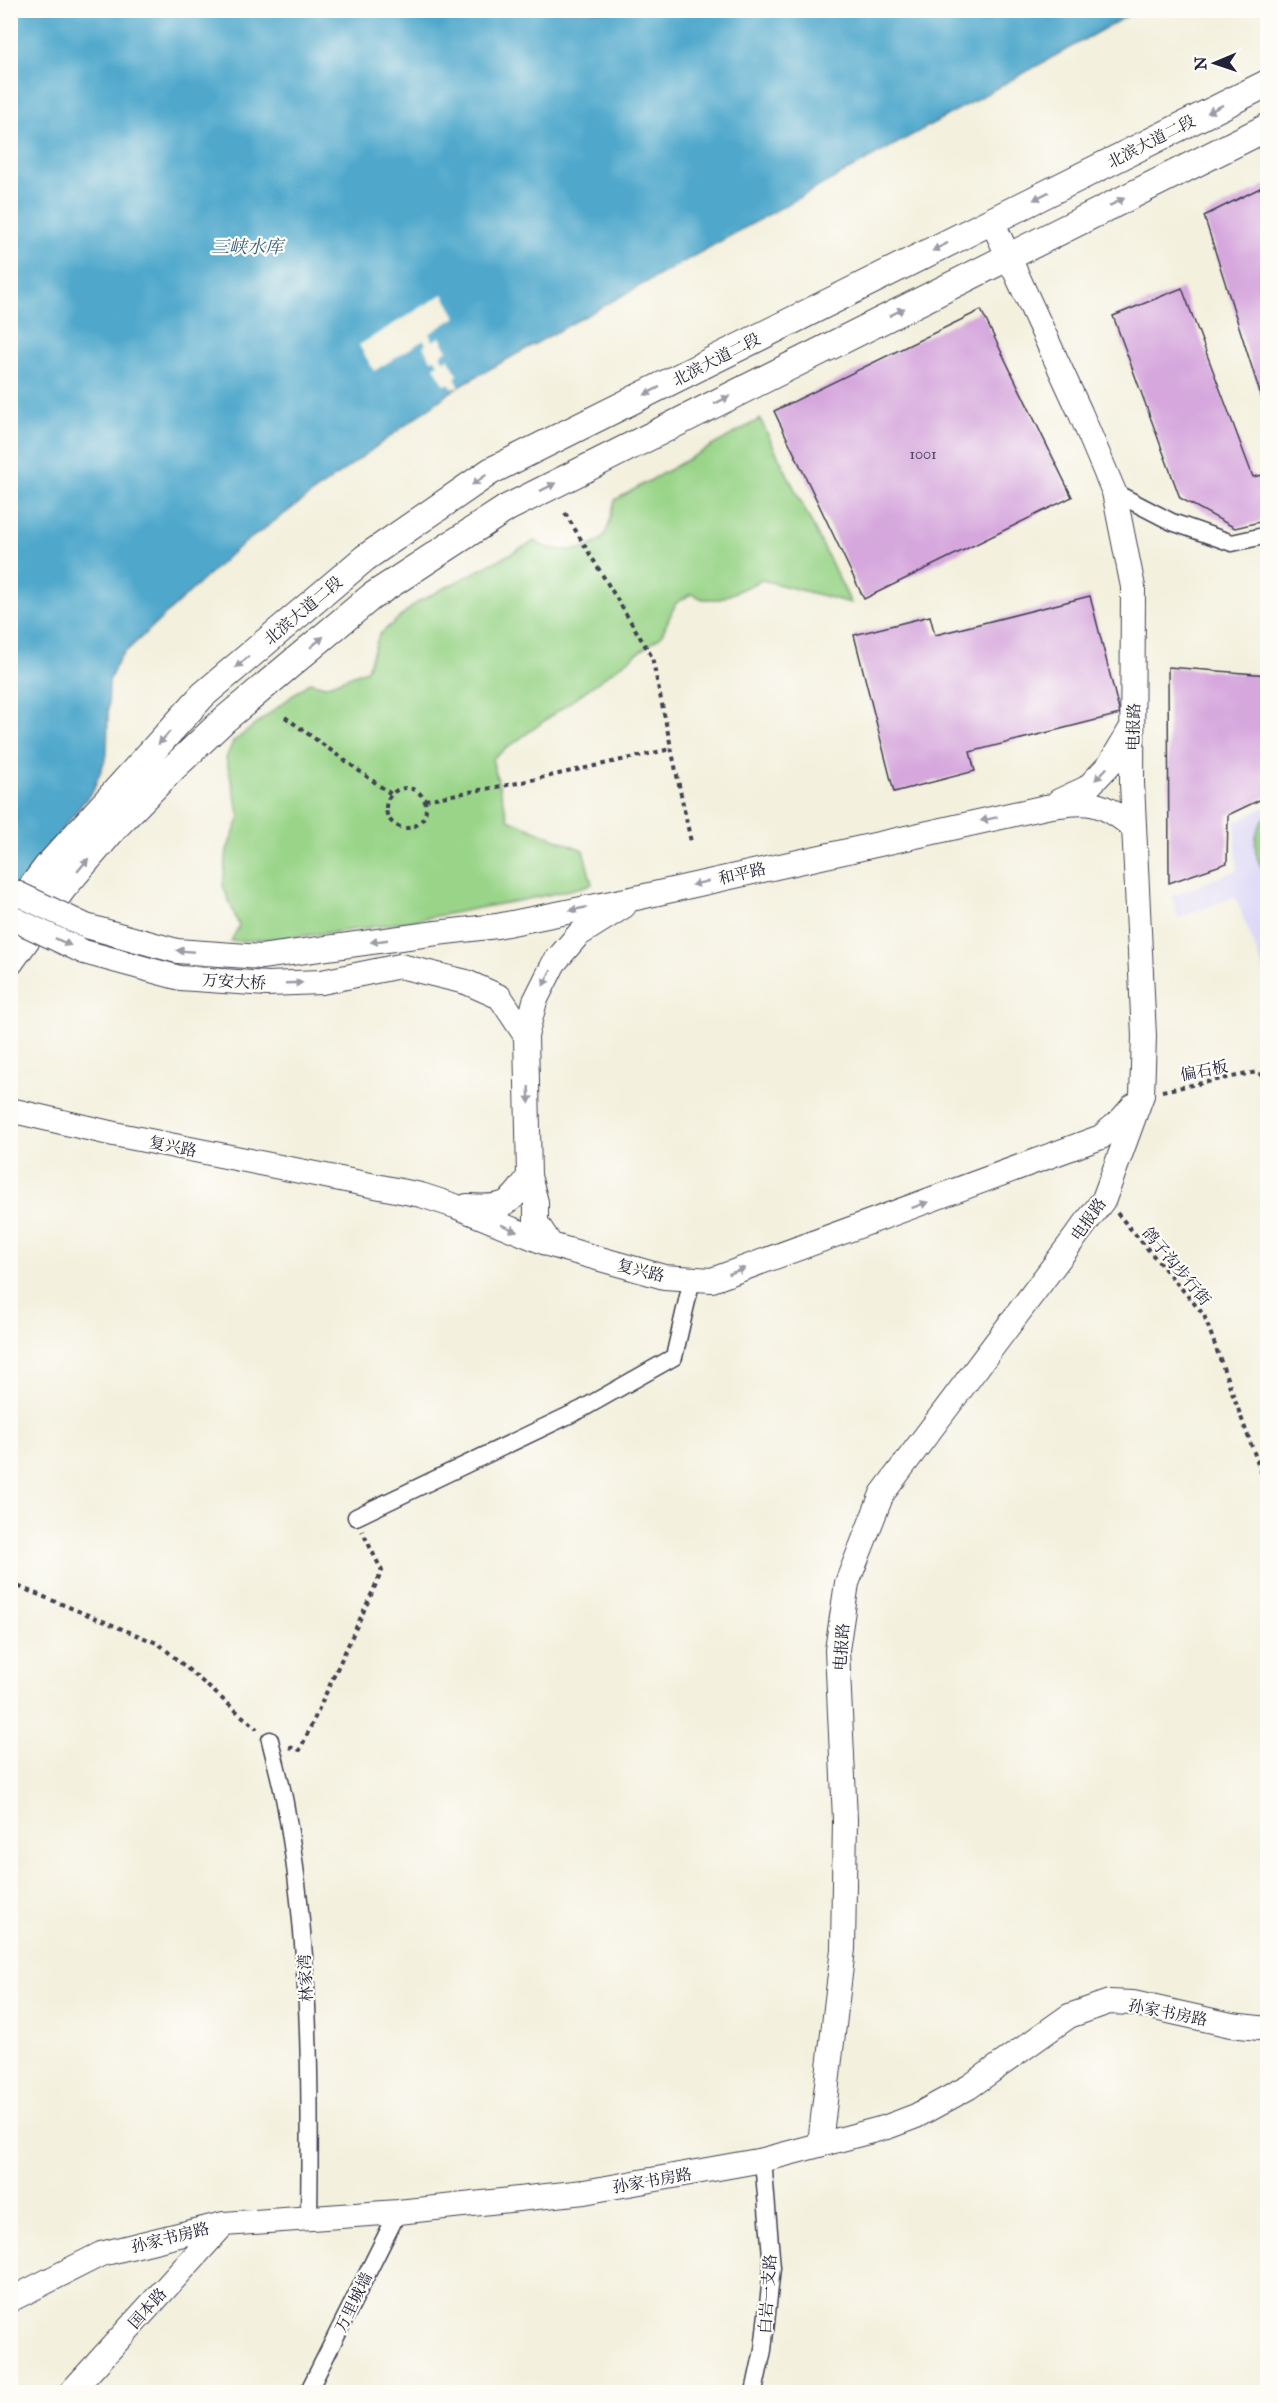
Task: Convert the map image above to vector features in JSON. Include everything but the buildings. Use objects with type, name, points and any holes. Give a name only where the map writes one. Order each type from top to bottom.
[{"type":"main road","name":"北滨大道二段","points":[[10,917],[47,867],[203,695],[365,558],[491,471],[1268,83]]},
{"type":"main road","name":"北滨大道二段","points":[[10,962],[63,888],[117,826],[224,720],[371,597],[507,508],[1268,127]]},
{"type":"main road","name":"电报路","points":[[820,2143],[843,1949],[845,1819],[837,1650],[848,1583],[882,1494],[1106,1195],[1142,1095],[1144,1036],[1134,828],[1133,587],[1114,492],[992,221]]},
{"type":"main road","name":"和平路","points":[[1047,807],[1088,788],[1110,764],[1133,725]]},
{"type":"main road","name":"和平路","points":[[437,933],[497,926],[636,898],[1047,807],[1084,802],[1113,810],[1134,828]]},
{"type":"main road","name":"万安大桥","points":[[10,890],[86,926],[177,951],[261,957],[437,933]]},
{"type":"main road","points":[[550,1245],[536,1222],[536,1202],[529,1176],[526,1036],[536,1001],[554,963],[578,935],[636,898]]},
{"type":"main road","name":"万安大桥","points":[[10,917],[84,952],[180,978],[267,984],[322,982],[400,966],[466,982],[500,997],[526,1036]]},
{"type":"main road","name":"复兴路","points":[[10,1110],[114,1134],[421,1196],[455,1206],[550,1245],[664,1277],[712,1280],[1101,1137],[1120,1121],[1142,1095]]},
{"type":"main road","points":[[1059,1154],[1089,1150],[1101,1157],[1107,1170],[1106,1195]]},
{"type":"main road","points":[[455,1206],[490,1207],[513,1200],[529,1176]]},
{"type":"main road","name":"孙家书房路","points":[[10,2300],[101,2254],[224,2224],[398,2212],[584,2192],[763,2160],[887,2127],[940,2104],[969,2087],[1069,2016],[1108,2002],[1133,2003],[1231,2025],[1268,2029]]},
{"type":"main road","name":"国本路","points":[[71,2392],[224,2224]]},
{"type":"street","points":[[1114,492],[1172,522],[1232,543],[1268,534]]},
{"type":"street","points":[[356,1517],[582,1409],[674,1357],[692,1279]]},
{"type":"street","name":"林家湾","points":[[270,1740],[285,1802],[302,1919],[310,2097],[309,2218]]},
{"type":"street","name":"白岩一支路","points":[[754,2392],[763,2350],[772,2268],[763,2160]]},
{"type":"street","name":"万里城墙","points":[[308,2392],[398,2212]]},
{"type":"path","points":[[565,513],[652,657],[691,842]]},
{"type":"path","points":[[285,717],[391,794]]},
{"type":"path","points":[[425,800],[518,783],[671,749]]},
{"type":"path","points":[[409,787],[418,791],[425,800],[426,812],[422,822],[412,828],[401,828],[391,822],[386,813],[386,803],[391,794],[399,788],[409,787]]},
{"type":"path","name":"偏石板","points":[[1142,1095],[1257,1072],[1268,1080]]},
{"type":"path","name":"鸽子沟步行街","points":[[1106,1195],[1204,1315],[1268,1491]]},
{"type":"path","points":[[10,1583],[159,1644],[270,1740],[300,1750],[382,1571],[356,1517]]},
{"type":"shaded area","points":[[1267,806],[1267,978],[1235,897],[1178,918],[1172,896],[1237,870],[1235,822]]},
{"type":"green space","points":[[760,419],[851,603],[762,580],[720,599],[703,599],[691,594],[676,603],[661,636],[492,759],[508,819],[583,850],[592,884],[541,897],[393,924],[296,937],[231,941],[239,926],[223,886],[227,850],[240,817],[226,758],[233,742],[310,682],[325,686],[367,670],[379,635],[418,602],[535,541],[560,550],[580,549],[598,542],[608,528],[615,500]]},
{"type":"green space","points":[[1267,815],[1267,874],[1258,860],[1255,844],[1258,829]]},
{"type":"water","name":"三峡水库","points":[[11,11],[1136,11],[459,386],[235,550],[120,657],[109,681],[107,755],[93,790],[11,895]]},
{"type":"pier","points":[[443,294],[456,317],[429,334],[433,341],[440,337],[447,350],[440,355],[444,361],[448,358],[458,375],[455,378],[459,386],[453,389],[449,383],[445,385],[434,367],[438,364],[435,359],[431,360],[423,346],[426,344],[424,340],[374,371],[359,345]]}]
